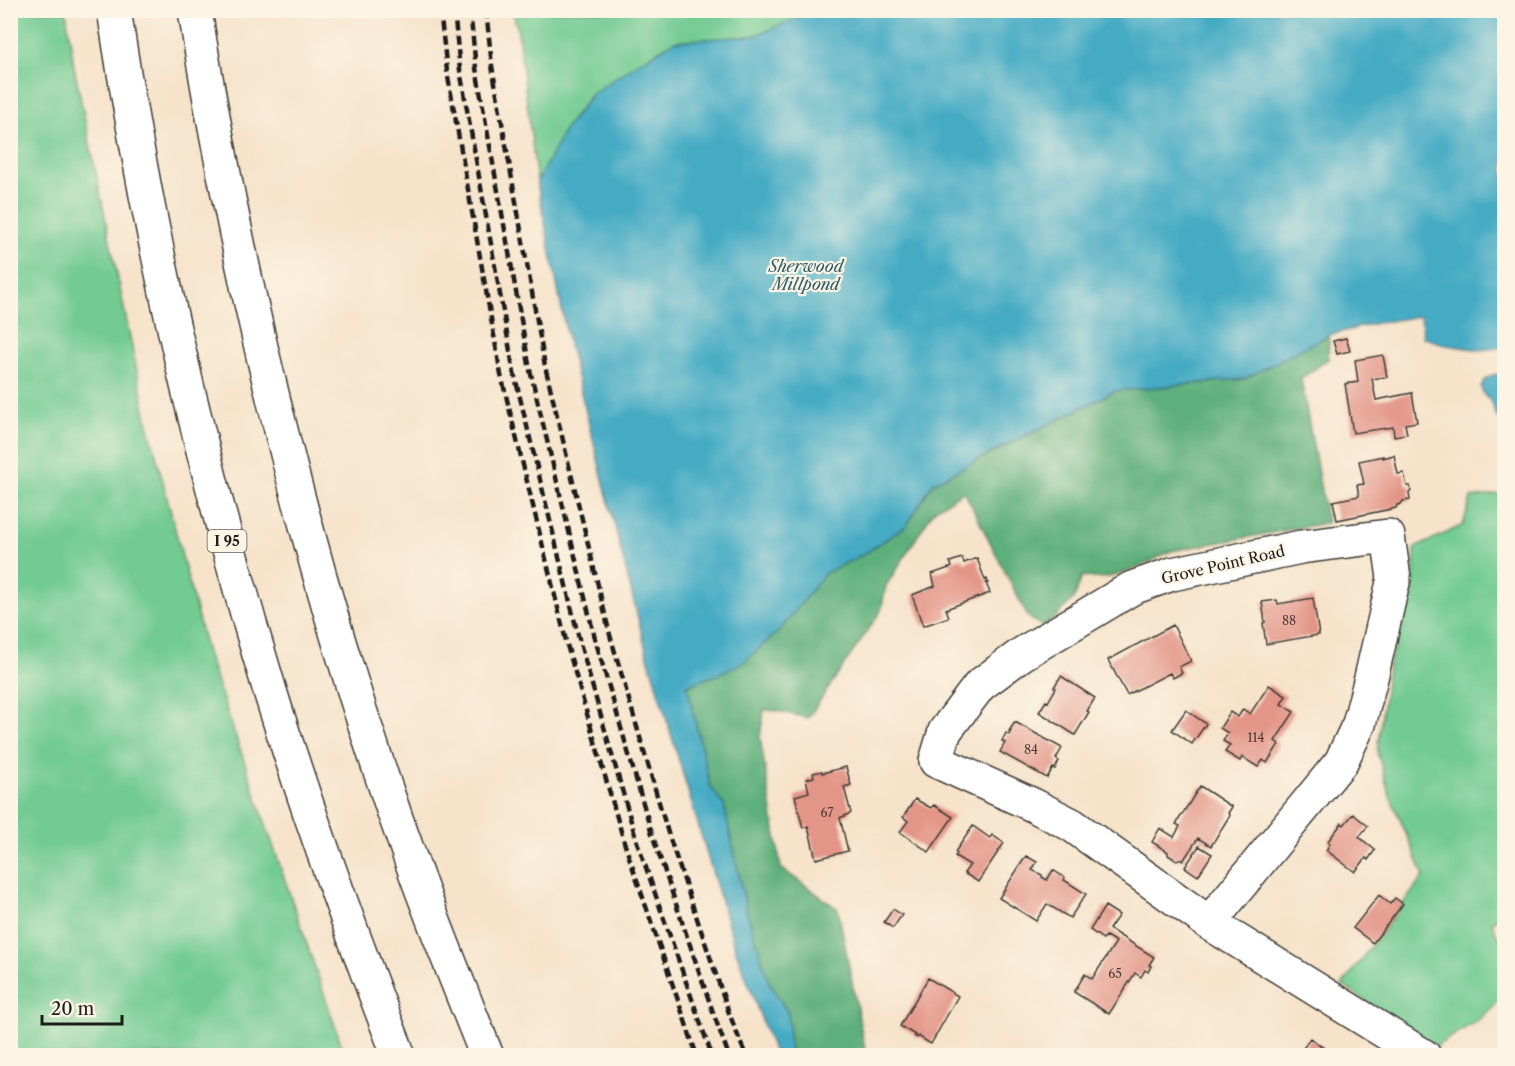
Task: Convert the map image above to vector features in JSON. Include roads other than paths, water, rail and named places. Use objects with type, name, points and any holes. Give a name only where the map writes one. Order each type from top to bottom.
[{"type":"main road","name":"I 95","points":[[114,10],[132,123],[170,312],[242,599],[280,723],[332,877],[399,1056]]},
{"type":"main road","points":[[195,10],[234,226],[301,509],[385,786],[421,887],[487,1056]]},
{"type":"main road","name":"Grove Point Road","points":[[1209,923],[1341,762],[1359,724],[1394,578],[1389,536],[1290,549],[1172,574],[1132,588],[1022,654],[980,685],[945,731],[936,760],[1072,825],[1209,923],[1424,1056]]},
{"type":"water","name":"Sherwood Millpond","points":[[816,10],[1504,11],[1504,347],[1481,350],[1446,345],[1423,337],[1421,316],[1376,323],[1329,335],[1244,379],[1115,391],[933,483],[907,525],[864,554],[825,573],[780,630],[744,662],[717,675],[687,685],[710,786],[724,805],[746,908],[769,982],[788,1013],[790,1055],[773,1056],[774,1053],[735,948],[647,654],[568,341],[537,182],[565,129],[592,94],[638,63],[675,41],[754,36]]},
{"type":"water","points":[[1496,374],[1504,377],[1504,421],[1497,417],[1492,403],[1482,392],[1483,382]]},
{"type":"railway","points":[[440,10],[447,71],[501,375],[567,645],[625,845],[697,1056]]},
{"type":"railway","points":[[454,10],[460,70],[514,373],[580,643],[637,842],[712,1056]]},
{"type":"railway","points":[[470,10],[476,68],[530,370],[595,639],[653,837],[729,1056]]},
{"type":"railway","points":[[486,10],[492,66],[545,366],[610,635],[668,833],[729,1013],[746,1056]]}]
